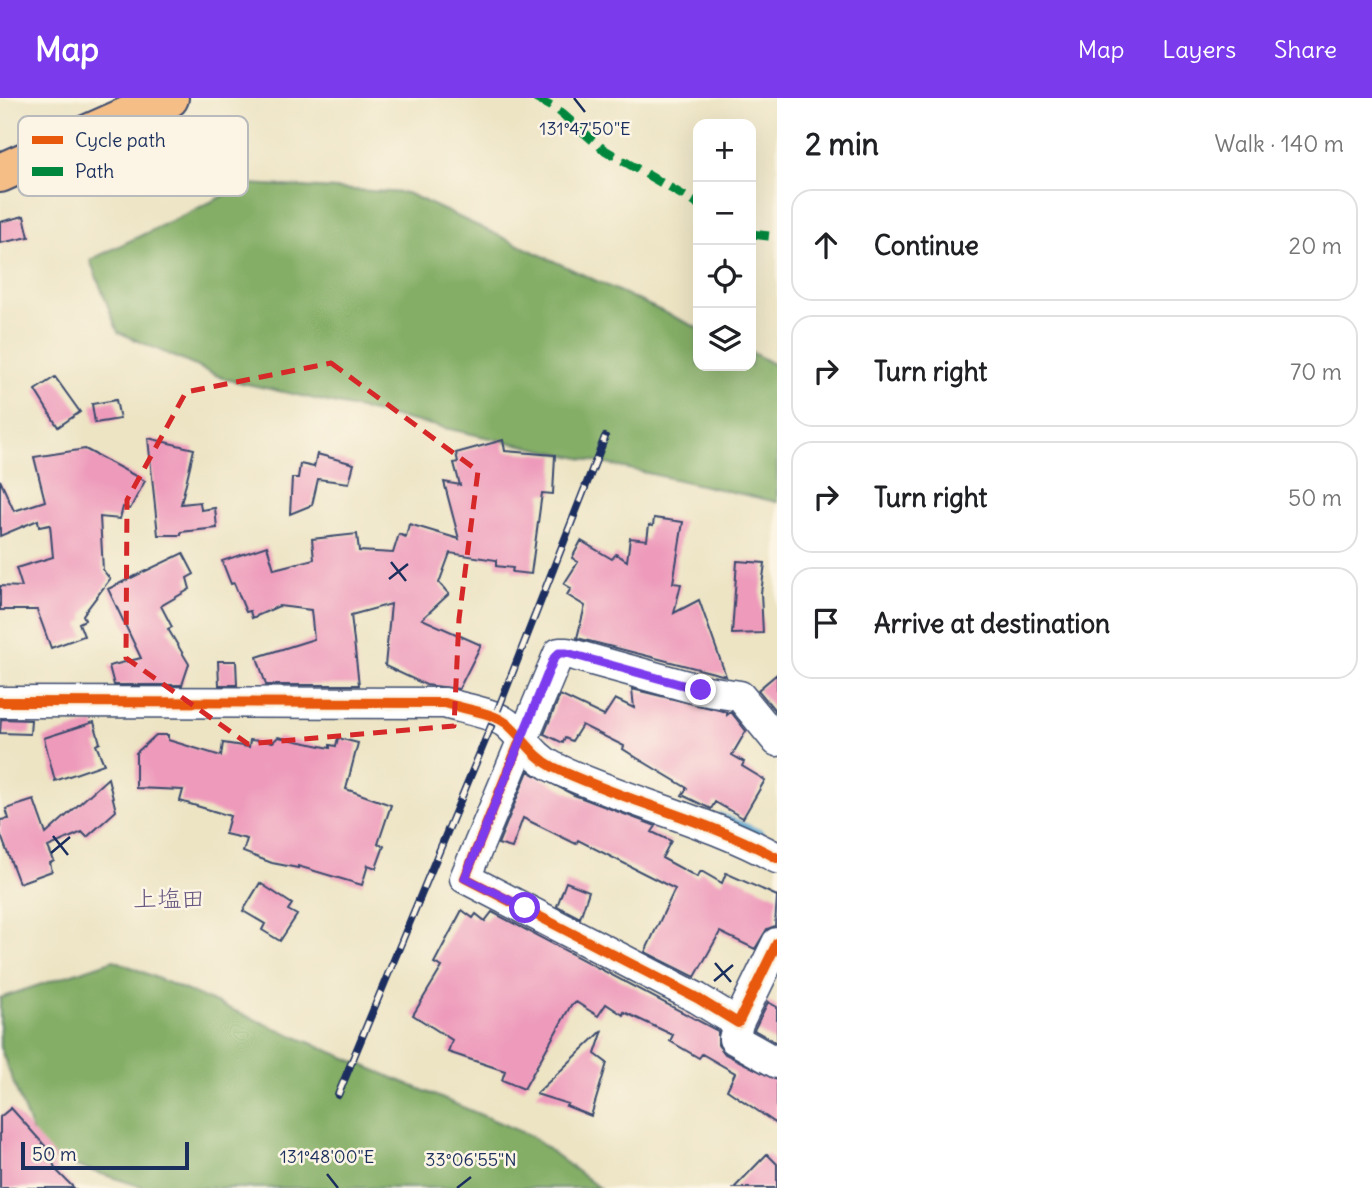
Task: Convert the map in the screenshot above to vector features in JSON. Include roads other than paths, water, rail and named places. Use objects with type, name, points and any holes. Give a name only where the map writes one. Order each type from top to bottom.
[{"type":"highway","points":[[128,116],[169,98]]},
{"type":"highway","points":[[0,173],[18,165]]},
{"type":"street","points":[[738,1023],[697,998],[465,878],[554,658],[563,652],[701,690],[740,696],[777,741]]},
{"type":"street","points":[[0,702],[445,703],[504,721],[533,753],[551,766],[624,796],[724,831],[777,858]]},
{"type":"street","points":[[777,943],[738,1023],[734,1039],[777,1063]]},
{"type":"waterway","points":[[720,816],[760,833]]},
{"type":"railway","points":[[338,1095],[499,707],[605,437]]},
{"type":"district","name":"上塩田","points":[[169,899]]}]
